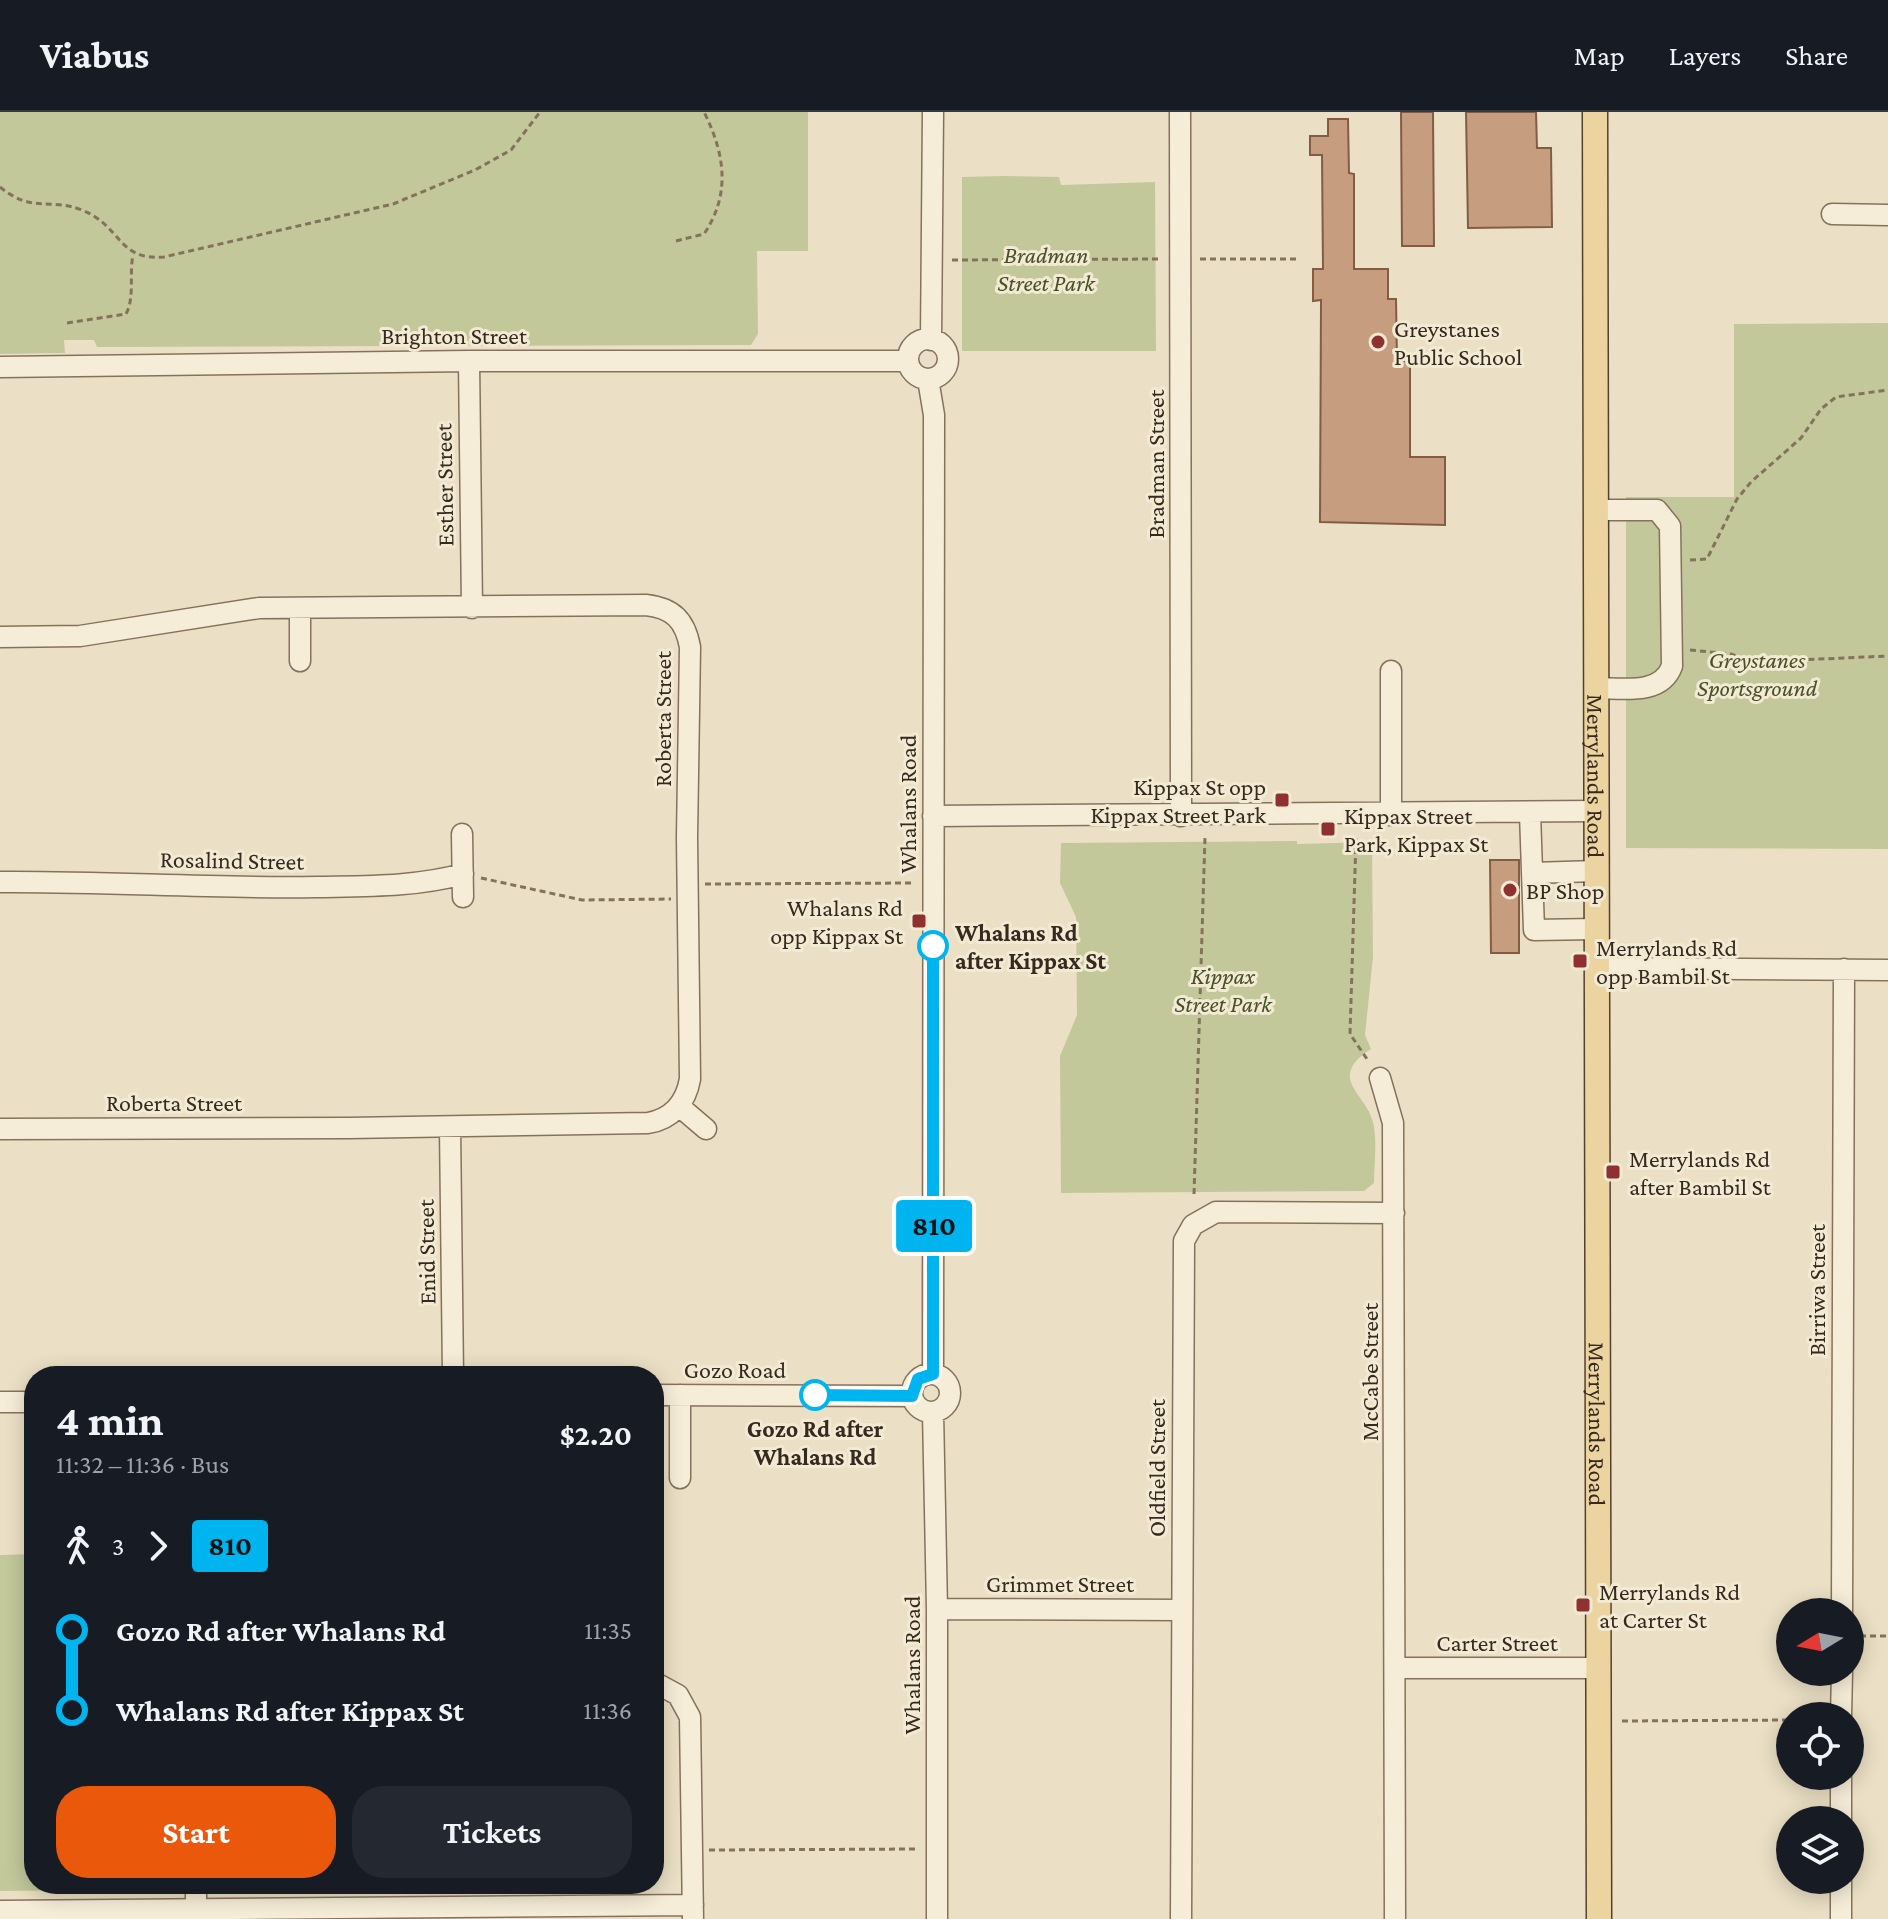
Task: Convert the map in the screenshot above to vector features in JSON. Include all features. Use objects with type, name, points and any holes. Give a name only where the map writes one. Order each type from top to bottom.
[{"type":"main road","name":"Merrylands Road","points":[[1595,112],[1599,1919]]},
{"type":"street","points":[[931,340],[933,112]]},
{"type":"street","name":"Bradman Street","points":[[1180,112],[1181,816]]},
{"type":"street","points":[[1832,214],[1888,215]]},
{"type":"street","points":[[931,340],[945,349],[947,362],[942,373],[928,379],[913,373],[908,361],[916,343],[931,340]]},
{"type":"street","name":"Brighton Street","points":[[0,367],[469,361],[908,361]]},
{"type":"street","name":"Esther Street","points":[[469,361],[472,608]]},
{"type":"street","name":"Whalans Road","points":[[928,379],[934,415],[933,1374]]},
{"type":"street","points":[[1596,510],[1657,510],[1670,526],[1671,650],[1668,676],[1653,688],[1596,688]]},
{"type":"street","name":"Roberta Street","points":[[0,637],[80,636],[250,609],[646,605],[674,613],[684,626],[690,647],[687,838],[690,1079],[679,1106],[667,1117],[648,1123],[450,1127],[0,1129]]},
{"type":"street","points":[[300,609],[300,661]]},
{"type":"street","points":[[1391,671],[1391,815]]},
{"type":"street","points":[[933,816],[1391,815],[1596,811]]},
{"type":"street","points":[[1530,813],[1534,930],[1596,929]]},
{"type":"street","points":[[462,834],[463,897]]},
{"type":"street","points":[[1532,873],[1596,871]]},
{"type":"street","name":"Rosalind Street","points":[[0,882],[290,888],[424,884],[463,874]]},
{"type":"street","points":[[1597,968],[1888,970]]},
{"type":"street","name":"Birriwa Street","points":[[1842,1598],[1844,969]]},
{"type":"street","name":"McCabe Street","points":[[1380,1078],[1393,1123],[1395,1668]]},
{"type":"street","points":[[679,1106],[706,1129]]},
{"type":"street","name":"Enid Street","points":[[450,1127],[453,1366]]},
{"type":"street","name":"Oldfield Street","points":[[1181,1919],[1183,1252],[1189,1231],[1206,1215],[1227,1211],[1394,1213]]},
{"type":"street","points":[[933,1374],[946,1381],[950,1393],[946,1405],[933,1412],[920,1409],[912,1396],[918,1379],[933,1374]]},
{"type":"street","name":"Gozo Road","points":[[664,1395],[912,1396]]},
{"type":"street","points":[[680,1395],[680,1478]]},
{"type":"street","points":[[0,1402],[24,1402]]},
{"type":"street","name":"Whalans Road","points":[[933,1412],[937,1609],[937,1919]]},
{"type":"street","name":"Grimmet Street","points":[[937,1609],[1182,1610]]},
{"type":"street","points":[[1395,1668],[1395,1919]]},
{"type":"street","name":"Carter Street","points":[[1395,1668],[1598,1668]]},
{"type":"street","points":[[0,1911],[196,1908],[693,1912],[692,1727],[684,1688],[664,1684]]},
{"type":"street","points":[[196,1894],[196,1908]]},
{"type":"street","points":[[1841,1894],[1841,1919]]},
{"type":"path","points":[[0,187],[28,204],[81,210],[106,224],[133,255],[143,259],[164,257],[393,204],[475,170],[511,150],[540,112]]},
{"type":"path","points":[[676,241],[704,234],[723,191],[723,163],[704,112]]},
{"type":"path","points":[[67,323],[110,319],[126,314],[131,304],[129,275],[133,255]]},
{"type":"path","points":[[932,260],[1297,259]]},
{"type":"path","points":[[1670,561],[1707,559],[1737,499],[1751,482],[1801,438],[1821,409],[1836,397],[1888,390]]},
{"type":"path","points":[[1671,650],[1711,650],[1754,662],[1888,656]]},
{"type":"path","points":[[1194,1194],[1205,837]]},
{"type":"path","points":[[1356,838],[1350,1034],[1380,1078]]},
{"type":"path","points":[[1864,1636],[1888,1636]]},
{"type":"path","points":[[1622,1721],[1776,1720]]},
{"type":"path","points":[[708,1850],[937,1848]]},
{"type":"green space","points":[[0,112],[808,112],[808,251],[757,251],[758,334],[751,345],[97,347],[94,340],[64,340],[65,353],[0,354]]},
{"type":"green space","name":"Bradman Street Park","points":[[962,177],[1059,177],[1061,185],[1155,182],[1156,351],[962,351]]},
{"type":"green space","name":"Greystanes Sportsground","points":[[1888,323],[1888,849],[1626,848],[1626,497],[1734,497],[1734,324]]},
{"type":"green space","name":"Kippax Street Park","points":[[1297,841],[1297,844],[1372,842],[1373,957],[1365,1035],[1371,1049],[1351,1068],[1350,1077],[1374,1126],[1374,1183],[1364,1191],[1061,1193],[1060,1056],[1077,1015],[1076,917],[1060,883],[1061,843]]},
{"type":"green space","points":[[24,1554],[24,1891],[0,1891],[0,1555]]},
{"type":"building","points":[[1401,112],[1433,112],[1434,246],[1402,246]]},
{"type":"building","points":[[1466,112],[1536,112],[1537,148],[1551,148],[1552,227],[1468,228]]},
{"type":"building","points":[[1328,119],[1348,119],[1349,173],[1354,174],[1354,269],[1388,269],[1388,299],[1396,299],[1397,361],[1410,361],[1410,457],[1445,457],[1445,525],[1320,522],[1321,300],[1313,301],[1313,269],[1323,269],[1322,155],[1310,155],[1310,136],[1328,136]]},
{"type":"building","points":[[1490,860],[1519,860],[1519,953],[1491,953]]},
{"type":"bus line","name":"810","points":[[815,1395],[912,1396],[912,1388],[918,1379],[925,1374],[933,1374],[933,946]]},
{"type":"place","name":"Greystanes Public School","points":[[1378,342]]},
{"type":"place","name":"Kippax St opp Kippax Street Park","points":[[1282,800]]},
{"type":"place","name":"Kippax Street Park, Kippax St","points":[[1328,829]]},
{"type":"place","name":"BP Shop","points":[[1510,890]]},
{"type":"place","name":"Whalans Rd opp Kippax St","points":[[919,921]]},
{"type":"place","name":"Whalans Rd after Kippax St","points":[[933,946]]},
{"type":"place","name":"Merrylands Rd opp Bambil St","points":[[1580,961]]},
{"type":"place","name":"Merrylands Rd after Bambil St","points":[[1613,1172]]},
{"type":"place","name":"Gozo Rd after Whalans Rd","points":[[815,1395]]},
{"type":"place","name":"Merrylands Rd at Carter St","points":[[1583,1605]]}]
